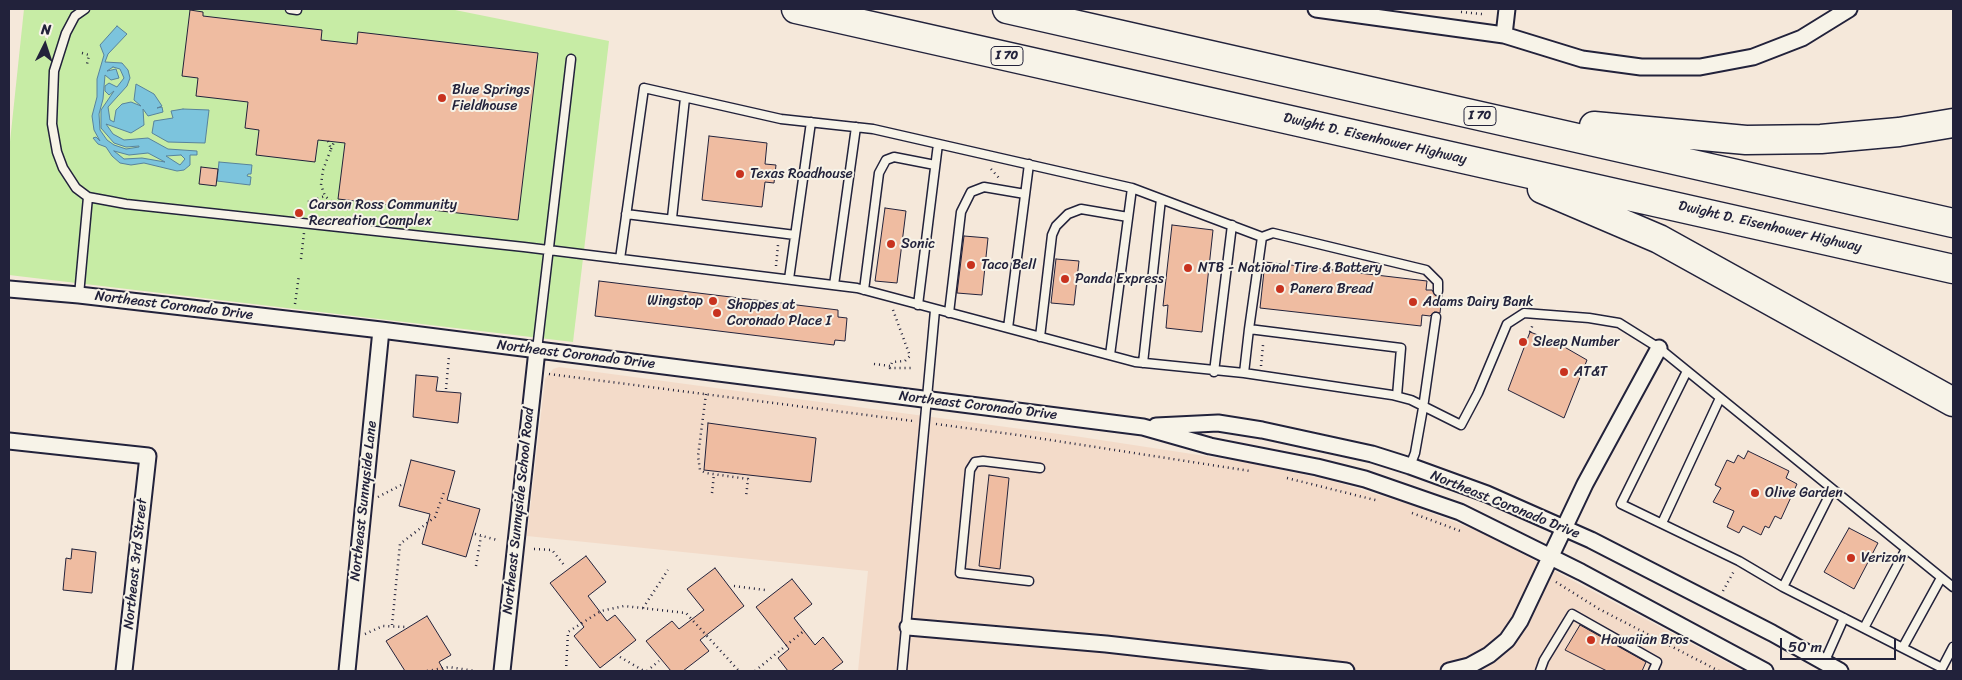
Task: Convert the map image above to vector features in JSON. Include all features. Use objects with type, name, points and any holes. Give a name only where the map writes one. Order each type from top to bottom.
[{"type":"highway","name":"Dwight D. Eisenhower Highway","points":[[796,9],[1953,269]]},
{"type":"highway","name":"I 70","points":[[1007,9],[1953,223]]},
{"type":"highway","points":[[1455,110],[1646,132],[1746,140],[1821,140],[1898,132],[1953,123]]},
{"type":"highway","points":[[1484,163],[1659,240],[1953,402]]},
{"type":"street","points":[[1316,9],[1504,35],[1582,59],[1641,68],[1700,67],[1753,58],[1802,38],[1844,10]]},
{"type":"street","points":[[1504,35],[1507,9]]},
{"type":"street","name":"Northeast Coronado Drive","points":[[9,289],[79,294],[381,330],[1143,427],[1210,446],[1317,467],[1382,485],[1460,512],[1550,557],[1765,671]]},
{"type":"street","name":"Northeast Sunnyside Lane","points":[[347,671],[381,330]]},
{"type":"street","points":[[1449,671],[1469,666],[1482,659],[1507,640],[1520,621],[1585,484],[1659,348]]},
{"type":"street","name":"Northeast Sunnyside School Road","points":[[502,671],[538,350]]},
{"type":"street","name":"Northeast Coronado Drive","points":[[1143,427],[1218,423],[1323,442],[1410,466],[1487,494],[1565,529],[1772,633],[1840,671]]},
{"type":"street","name":"Northeast 3rd Street","points":[[9,441],[148,456],[124,671]]},
{"type":"street","points":[[908,626],[1106,644],[1346,671]]},
{"type":"lane","points":[[85,9],[75,16],[66,33],[54,71],[52,117],[57,152],[63,168],[76,188],[88,197],[126,204],[291,220],[834,285],[864,290],[1143,363],[1214,372],[1244,373],[1397,396],[1411,400],[1423,408],[1462,425],[1507,324],[1524,313],[1588,318],[1620,323],[1659,348],[1953,587]]},
{"type":"lane","points":[[538,350],[571,59]]},
{"type":"lane","points":[[620,259],[644,88],[781,119],[856,127],[1132,188],[1262,237],[1273,233],[1426,270],[1438,282],[1438,291]]},
{"type":"lane","points":[[672,218],[685,98]]},
{"type":"lane","points":[[789,279],[811,122]]},
{"type":"lane","points":[[834,285],[856,127]]},
{"type":"lane","points":[[918,305],[938,144]]},
{"type":"lane","points":[[864,290],[879,172],[886,160],[894,157],[935,164]]},
{"type":"lane","points":[[1008,328],[1029,164]]},
{"type":"lane","points":[[949,313],[961,212],[971,192],[984,187],[1025,194]]},
{"type":"lane","points":[[1110,355],[1132,188]]},
{"type":"lane","points":[[79,294],[88,197]]},
{"type":"lane","points":[[1143,363],[1161,199]]},
{"type":"lane","points":[[1040,337],[1052,235],[1056,226],[1068,214],[1081,209],[1128,217]]},
{"type":"lane","points":[[626,214],[672,218],[795,235]]},
{"type":"lane","points":[[1214,372],[1232,225]]},
{"type":"lane","points":[[1244,373],[1262,237]]},
{"type":"lane","points":[[902,671],[908,626],[935,310]]},
{"type":"lane","points":[[1410,466],[1415,453],[1423,408],[1436,317]]},
{"type":"lane","points":[[1249,329],[1401,348],[1397,396]]},
{"type":"lane","points":[[1688,371],[1620,504],[1739,560],[1783,587],[1903,647],[1942,670],[1953,647]]},
{"type":"lane","points":[[1662,523],[1720,398]]},
{"type":"lane","points":[[1029,581],[960,573],[962,545],[970,470],[975,462],[983,461],[1040,468]]},
{"type":"lane","points":[[1783,587],[1832,490]]},
{"type":"lane","points":[[1864,628],[1906,549]]},
{"type":"lane","points":[[1903,647],[1941,578]]},
{"type":"lane","points":[[1540,671],[1544,660],[1572,614],[1657,662],[1653,671]]},
{"type":"lane","points":[[1824,663],[1844,618]]},
{"type":"path","points":[[82,53],[88,55],[87,64],[90,64]]},
{"type":"path","points":[[328,142],[331,149]]},
{"type":"path","points":[[334,142],[322,175],[321,185],[325,196],[335,205]]},
{"type":"path","points":[[990,167],[1003,183]]},
{"type":"path","points":[[308,202],[325,196]]},
{"type":"path","points":[[301,259],[304,232]]},
{"type":"path","points":[[775,270],[778,243]]},
{"type":"path","points":[[295,304],[299,275]]},
{"type":"path","points":[[891,366],[892,362],[905,361],[910,356],[894,310]]},
{"type":"path","points":[[1260,367],[1263,345]]},
{"type":"path","points":[[446,389],[449,356]]},
{"type":"path","points":[[874,364],[891,366],[890,368],[912,368]]},
{"type":"path","points":[[550,374],[890,418]]},
{"type":"path","points":[[706,394],[698,464],[700,470],[748,479],[746,497]]},
{"type":"path","points":[[962,428],[1259,472]]},
{"type":"path","points":[[712,493],[714,474]]},
{"type":"path","points":[[1278,476],[1384,503]]},
{"type":"path","points":[[375,499],[403,484]]},
{"type":"path","points":[[392,625],[400,544],[436,517],[444,492]]},
{"type":"path","points":[[1411,513],[1470,535]]},
{"type":"path","points":[[475,534],[497,540]]},
{"type":"path","points":[[476,566],[481,536]]},
{"type":"path","points":[[534,549],[552,550],[564,565]]},
{"type":"path","points":[[643,608],[668,570]]},
{"type":"path","points":[[734,586],[765,590]]},
{"type":"path","points":[[1574,593],[1599,609],[1719,671]]},
{"type":"path","points":[[566,671],[568,632],[601,611],[624,606],[686,613],[739,671]]},
{"type":"path","points":[[360,637],[383,626],[406,627]]},
{"type":"path","points":[[755,671],[805,630]]},
{"type":"path","points":[[620,657],[645,671],[659,661]]},
{"type":"path","points":[[427,671],[450,667],[475,671]]},
{"type":"shaded area","points":[[559,367],[1081,437],[1251,463],[1333,481],[1408,504],[1483,533],[1743,671],[858,671],[868,571],[527,536],[545,379],[553,369]]},
{"type":"green space","name":"Carson Ross Community Recreation Complex","points":[[24,9],[450,9],[609,41],[573,342],[9,275],[9,151]]},
{"type":"water","points":[[117,26],[127,34],[108,54],[105,62],[122,63],[128,70],[130,78],[127,86],[108,107],[110,120],[114,122],[116,110],[122,104],[131,102],[141,106],[134,100],[136,84],[154,94],[162,106],[157,108],[162,107],[163,112],[148,116],[143,109],[144,125],[131,133],[106,124],[113,134],[124,140],[148,138],[168,149],[197,151],[197,155],[190,155],[190,165],[184,170],[177,171],[144,163],[131,165],[120,163],[106,147],[98,144],[93,138],[96,137],[100,141],[94,130],[92,116],[97,97],[97,79],[104,55],[100,45]],"holes":[[[113,67],[120,69],[124,78],[117,87],[109,83],[105,86],[105,91],[109,95],[114,91],[101,110],[101,128],[114,143],[126,147],[139,147],[126,149],[114,145],[107,140],[100,130],[99,114],[103,99],[105,75],[111,80],[119,78],[116,69],[107,71]],[[114,151],[129,155],[148,153],[165,162],[142,158],[124,159]],[[181,155],[185,159],[180,165],[166,156]]]},
{"type":"water","points":[[183,109],[209,110],[205,143],[168,142],[152,133],[154,121],[173,118],[171,111]]},
{"type":"water","points":[[219,162],[252,165],[251,174],[247,176],[251,177],[250,185],[217,181]]},
{"type":"building","name":"Blue Springs Fieldhouse","points":[[190,10],[203,12],[203,16],[322,30],[321,40],[357,44],[358,32],[538,53],[518,220],[338,199],[345,143],[318,140],[315,162],[256,155],[259,130],[245,128],[248,102],[196,96],[198,78],[182,76]]},
{"type":"building","name":"Texas Roadhouse","points":[[709,136],[767,143],[765,164],[776,165],[774,183],[765,182],[762,207],[702,200]]},
{"type":"building","points":[[201,167],[218,169],[216,186],[199,184]]},
{"type":"building","name":"Sonic","points":[[885,208],[906,211],[897,283],[875,281]]},
{"type":"building","name":"NTB - National Tire & Battery","points":[[1172,225],[1213,230],[1202,332],[1166,328],[1168,305],[1163,306]]},
{"type":"building","name":"Taco Bell","points":[[964,236],[988,238],[982,295],[957,293]]},
{"type":"building","name":"Panda Express","points":[[1056,259],[1079,261],[1074,305],[1051,303]]},
{"type":"building","points":[[1265,262],[1427,281],[1426,290],[1432,290],[1436,296],[1442,295],[1440,313],[1434,312],[1430,316],[1422,315],[1421,326],[1260,308]]},
{"type":"building","name":"Shoppes at Coronado Place I","points":[[599,281],[838,310],[838,317],[847,318],[845,341],[835,340],[834,345],[595,316]]},
{"type":"building","points":[[1530,332],[1554,341],[1587,360],[1564,418],[1508,390]]},
{"type":"building","points":[[416,375],[438,377],[436,391],[461,393],[458,423],[413,417]]},
{"type":"building","points":[[708,423],[816,438],[811,482],[704,470]]},
{"type":"building","name":"Olive Garden","points":[[1748,451],[1789,471],[1786,478],[1797,484],[1781,519],[1775,516],[1769,528],[1765,526],[1761,535],[1743,526],[1739,533],[1727,527],[1734,511],[1713,502],[1721,488],[1715,485],[1727,460],[1734,463],[1738,455],[1744,459]]},
{"type":"building","points":[[411,460],[455,471],[447,500],[480,509],[466,557],[422,544],[430,514],[399,506]]},
{"type":"building","points":[[989,475],[1009,478],[1000,569],[979,566]]},
{"type":"building","name":"Verizon","points":[[1849,528],[1878,543],[1854,589],[1824,572]]},
{"type":"building","points":[[72,549],[96,552],[92,593],[63,590],[66,558],[71,559]]},
{"type":"building","points":[[586,556],[606,582],[588,596],[607,621],[615,615],[636,640],[600,668],[574,636],[584,627],[550,583]]},
{"type":"building","points":[[715,568],[744,606],[700,640],[709,651],[683,671],[671,671],[646,641],[672,621],[679,629],[704,610],[687,589]]},
{"type":"building","points":[[792,579],[812,604],[794,618],[815,645],[823,637],[843,662],[831,671],[788,671],[778,658],[789,649],[756,607]]},
{"type":"building","points":[[427,616],[451,655],[439,662],[444,671],[405,671],[386,641]]},
{"type":"building","name":"Hawaiian Bros","points":[[1580,625],[1646,662],[1642,671],[1607,671],[1565,650]]},
{"type":"place","name":"Blue Springs Fieldhouse","points":[[442,98]]},
{"type":"place","name":"Texas Roadhouse","points":[[740,174]]},
{"type":"place","name":"Carson Ross Community Recreation Complex","points":[[299,213]]},
{"type":"place","name":"Sonic","points":[[891,244]]},
{"type":"place","name":"Taco Bell","points":[[971,265]]},
{"type":"place","name":"NTB - National Tire & Battery","points":[[1188,268]]},
{"type":"place","name":"Panda Express","points":[[1065,279]]},
{"type":"place","name":"Panera Bread","points":[[1280,289]]},
{"type":"place","name":"Wingstop","points":[[713,301]]},
{"type":"place","name":"Adams Dairy Bank","points":[[1413,302]]},
{"type":"place","name":"Shoppes at Coronado Place I","points":[[717,313]]},
{"type":"place","name":"Sleep Number","points":[[1523,342]]},
{"type":"place","name":"AT&T","points":[[1564,372]]},
{"type":"place","name":"Olive Garden","points":[[1755,493]]},
{"type":"place","name":"Verizon","points":[[1851,558]]},
{"type":"place","name":"Hawaiian Bros","points":[[1591,640]]}]
